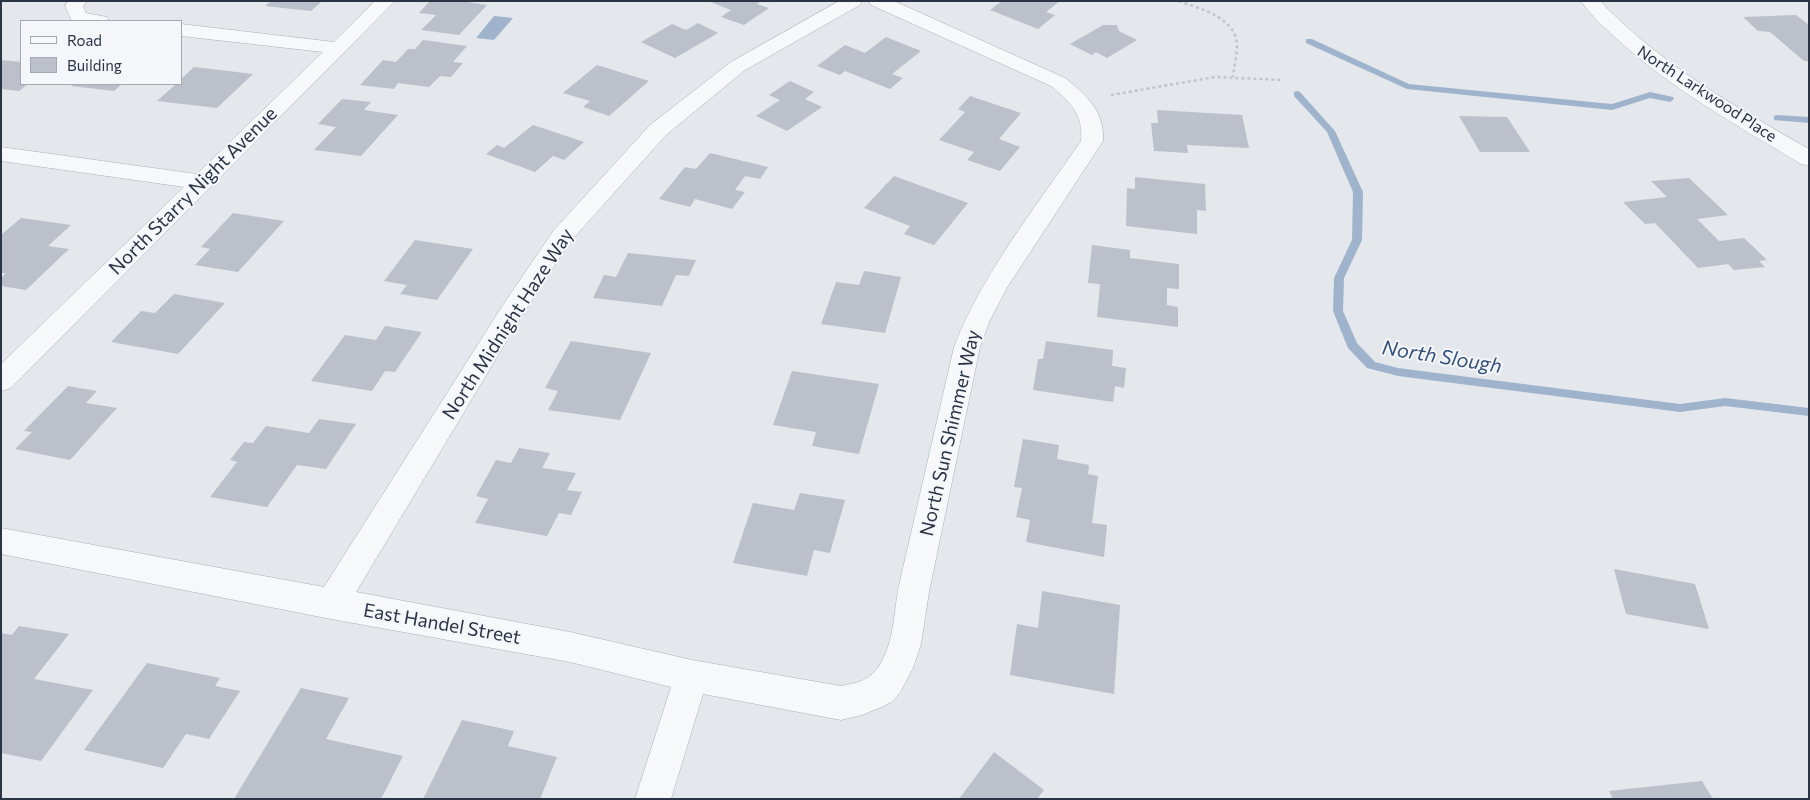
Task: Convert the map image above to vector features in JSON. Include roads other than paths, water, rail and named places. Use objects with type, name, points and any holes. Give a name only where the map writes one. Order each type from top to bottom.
[{"type":"street","name":"North Starry Night Avenue","points":[[1,381],[386,1]]},
{"type":"street","name":"North Midnight Haze Way","points":[[331,604],[512,312],[562,236],[658,130],[738,66],[853,1]]},
{"type":"street","name":"North Sun Shimmer Way","points":[[878,1],[1058,82],[1081,101],[1096,105],[1092,141],[997,283],[977,320],[966,347],[913,592],[908,629],[896,667],[880,690]]},
{"type":"street","name":"North Larkwood Place","points":[[1590,1],[1611,26],[1670,73],[1809,159]]},
{"type":"street","points":[[77,7],[80,18],[93,20]]},
{"type":"street","points":[[182,30],[339,48]]},
{"type":"street","points":[[1,154],[202,182]]},
{"type":"street","name":"East Handel Street","points":[[1,541],[570,647],[692,676],[841,703],[863,698],[880,690]]},
{"type":"street","points":[[653,799],[692,676]]},
{"type":"water","points":[[494,16],[513,18],[494,40],[476,38]]},
{"type":"waterway","name":"North Slough","points":[[1309,41],[1407,86],[1612,107],[1650,95],[1670,99]]},
{"type":"waterway","name":"North Slough","points":[[1297,94],[1331,131],[1358,192],[1357,240],[1339,278],[1338,311],[1352,345],[1371,365],[1398,372],[1680,408],[1725,402],[1809,412]]},
{"type":"waterway","name":"North Slough","points":[[1777,118],[1809,120]]}]
